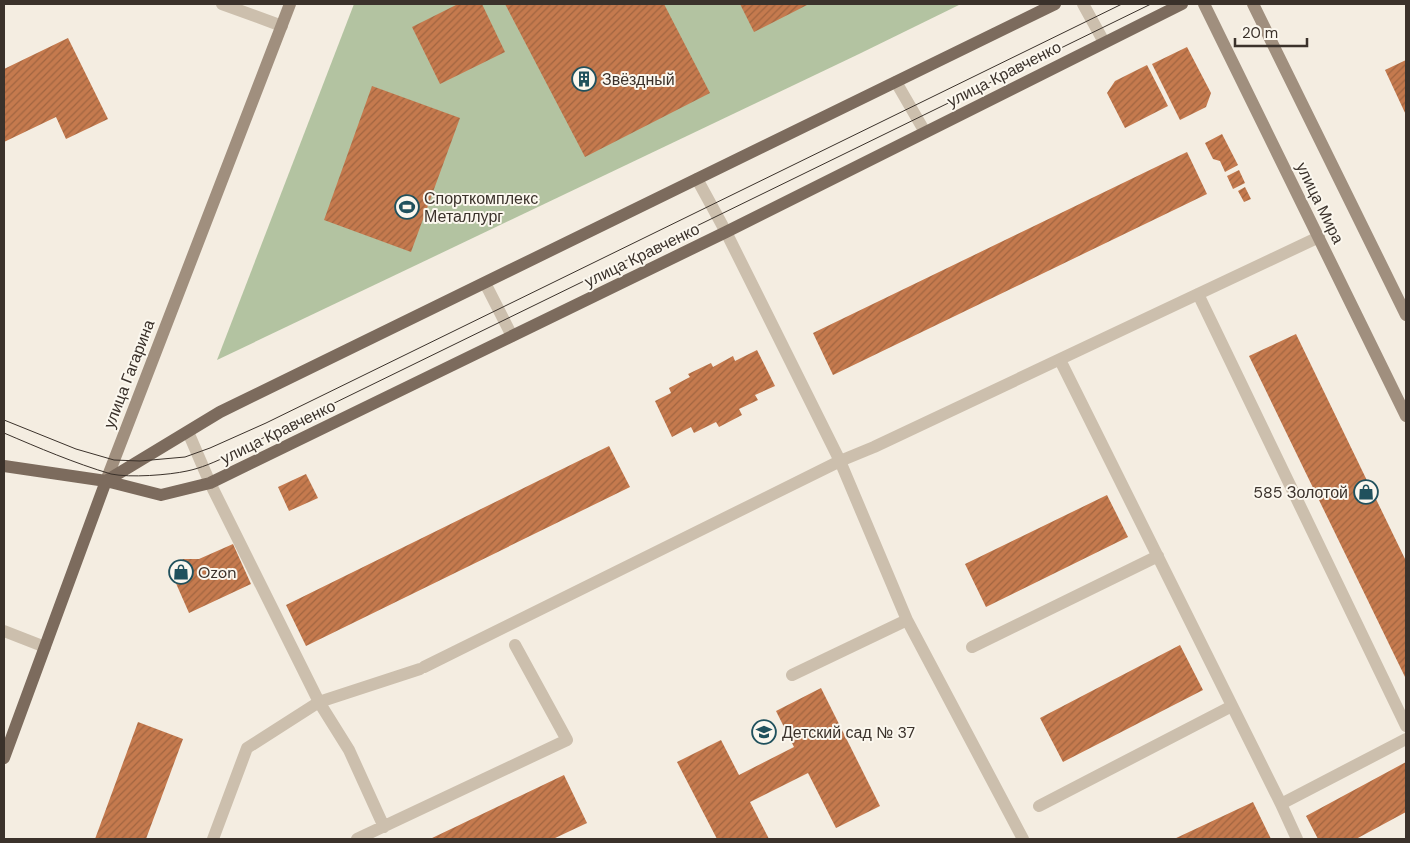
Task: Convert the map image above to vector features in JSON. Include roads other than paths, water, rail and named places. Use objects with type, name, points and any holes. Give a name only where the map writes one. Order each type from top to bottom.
[{"type":"main road","points":[[106,481],[220,412],[1055,4]]},
{"type":"main road","name":"улица Кравченко","points":[[4,466],[106,481],[161,495],[210,483],[726,232],[1182,4]]},
{"type":"main road","name":"улица Гагарина","points":[[4,758],[106,481]]},
{"type":"street","points":[[222,4],[282,26]]},
{"type":"street","name":"улица Гагарина","points":[[106,481],[290,4]]},
{"type":"street","points":[[1083,4],[1104,42]]},
{"type":"street","name":"улица Мира","points":[[1204,4],[1406,416]]},
{"type":"street","name":"улица Мира","points":[[1253,4],[1406,315]]},
{"type":"street","points":[[896,82],[925,132]]},
{"type":"street","points":[[696,179],[726,232],[840,461],[907,620],[1023,839]]},
{"type":"street","points":[[213,839],[247,748],[320,702],[422,668],[840,461],[1060,360],[1318,237]]},
{"type":"street","points":[[486,283],[512,336]]},
{"type":"street","points":[[1198,294],[1406,726]]},
{"type":"street","points":[[1060,360],[1297,839]]},
{"type":"street","points":[[188,432],[210,483],[320,702],[349,750],[384,827]]},
{"type":"street","points":[[972,647],[1158,556]]},
{"type":"street","points":[[792,675],[907,620]]},
{"type":"street","points":[[4,631],[45,647]]},
{"type":"street","points":[[357,839],[567,740],[515,646]]},
{"type":"street","points":[[1039,806],[1232,706]]},
{"type":"street","points":[[1281,804],[1406,739]]},
{"type":"tram line","points":[[4,420],[76,449],[114,460],[140,461],[185,457],[210,448],[266,423],[1122,4]]},
{"type":"tram line","points":[[4,433],[43,450],[111,474],[128,476],[160,475],[187,471],[208,464],[1151,4]]},
{"type":"place","name":"Звёздный","points":[[584,79]]},
{"type":"place","name":"Спорткомплекс Металлург","points":[[407,207]]},
{"type":"place","name":"585 Золотой","points":[[1366,492]]},
{"type":"place","name":"Ozon","points":[[181,572]]},
{"type":"place","name":"Детский сад № 37","points":[[764,732]]}]
